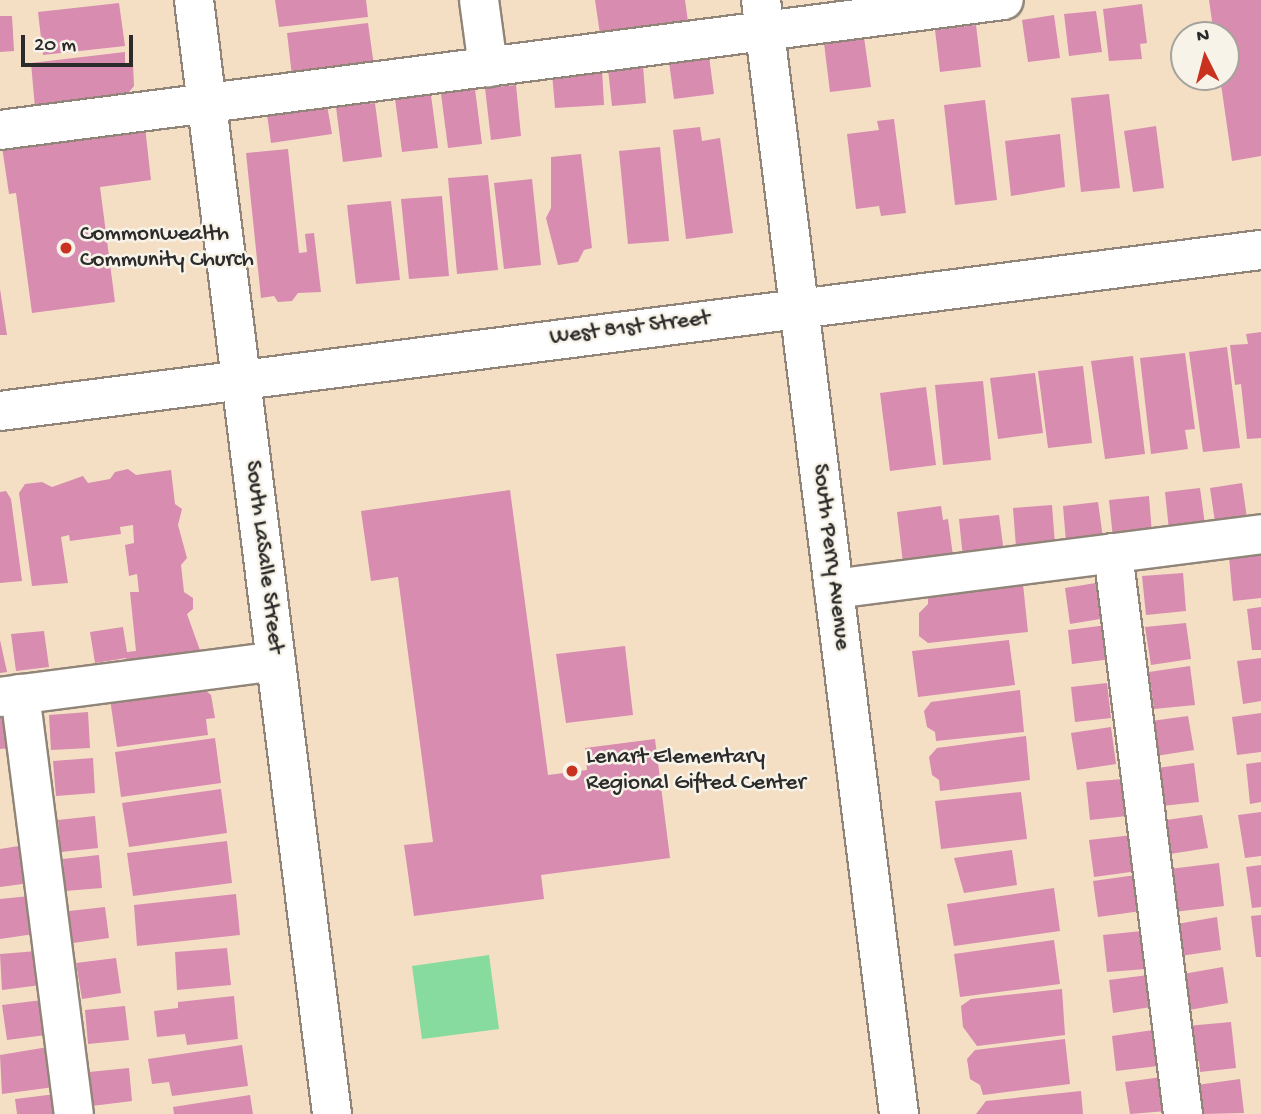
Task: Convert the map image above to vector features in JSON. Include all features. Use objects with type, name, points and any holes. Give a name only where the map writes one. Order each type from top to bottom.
[{"type":"street","name":"South LaSalle Street","points":[[194,0],[332,1114]]},
{"type":"street","points":[[479,0],[488,67]]},
{"type":"street","points":[[0,130],[488,67],[763,15],[1004,0]]},
{"type":"street","name":"South Perry Avenue","points":[[763,15],[899,1114]]},
{"type":"street","name":"West 81st Street","points":[[0,411],[1261,250]]},
{"type":"street","points":[[834,589],[1261,534]]},
{"type":"street","points":[[1114,553],[1183,1114]]},
{"type":"street","points":[[74,1114],[10,695],[276,661]]},
{"type":"green space","points":[[489,955],[499,1029],[422,1039],[412,966]]},
{"type":"building","points":[[275,0],[366,0],[368,17],[279,27]]},
{"type":"building","points":[[595,0],[685,0],[689,29],[601,41]]},
{"type":"building","points":[[1209,0],[1261,0],[1261,156],[1232,161],[1222,91],[1240,91],[1240,21],[1212,21]]},
{"type":"building","points":[[119,3],[125,46],[43,55],[38,12]]},
{"type":"building","points":[[1142,4],[1147,43],[1140,44],[1142,59],[1109,61],[1103,9]]},
{"type":"building","points":[[1096,11],[1102,52],[1069,56],[1064,14]]},
{"type":"building","points":[[1054,15],[1060,58],[1028,62],[1022,20]]},
{"type":"building","points":[[0,16],[12,16],[14,51],[0,52]]},
{"type":"building","points":[[368,23],[374,66],[292,76],[287,33]]},
{"type":"building","points":[[976,25],[981,67],[940,72],[935,30]]},
{"type":"building","points":[[864,37],[871,87],[830,92],[824,43]]},
{"type":"building","points":[[125,52],[125,65],[133,63],[134,86],[124,98],[35,108],[31,63]]},
{"type":"building","points":[[709,56],[714,94],[674,99],[669,62]]},
{"type":"building","points":[[643,66],[646,103],[612,106],[608,69]]},
{"type":"building","points":[[602,69],[604,105],[555,108],[552,73]]},
{"type":"building","points":[[516,85],[521,136],[491,140],[485,88]]},
{"type":"building","points":[[475,89],[482,144],[448,148],[441,94]]},
{"type":"building","points":[[1109,94],[1120,188],[1081,192],[1071,98]]},
{"type":"building","points":[[431,95],[438,148],[402,152],[395,99]]},
{"type":"building","points":[[985,100],[997,200],[955,205],[944,105]]},
{"type":"building","points":[[375,103],[382,157],[343,162],[336,107]]},
{"type":"building","points":[[327,105],[332,134],[271,143],[267,114]]},
{"type":"building","points":[[894,119],[906,213],[881,216],[879,206],[856,209],[847,134],[879,130],[877,121]]},
{"type":"building","points":[[1156,126],[1164,188],[1133,192],[1124,131]]},
{"type":"building","name":"Commonwealth Community Church","points":[[145,127],[151,180],[100,187],[115,302],[32,313],[16,193],[9,194],[2,147]]},
{"type":"building","points":[[700,127],[702,141],[720,138],[733,233],[686,239],[673,130]]},
{"type":"building","points":[[1060,134],[1065,187],[1011,196],[1005,141]]},
{"type":"building","points":[[660,147],[669,241],[628,244],[619,151]]},
{"type":"building","points":[[288,149],[299,253],[307,252],[305,234],[314,233],[321,292],[298,293],[292,301],[278,302],[274,296],[261,298],[246,153]]},
{"type":"building","points":[[581,154],[592,248],[584,250],[578,262],[558,265],[546,218],[551,208],[551,157]]},
{"type":"building","points":[[488,175],[498,270],[457,274],[448,178]]},
{"type":"building","points":[[532,179],[541,265],[504,269],[494,183]]},
{"type":"building","points":[[442,196],[449,276],[409,279],[401,199]]},
{"type":"building","points":[[391,201],[400,280],[356,284],[347,205]]},
{"type":"building","points":[[0,289],[7,335],[0,335]]},
{"type":"building","points":[[1261,332],[1261,438],[1247,439],[1241,384],[1235,385],[1230,345],[1248,344],[1246,334]]},
{"type":"building","points":[[1227,347],[1240,448],[1203,452],[1189,352]]},
{"type":"building","points":[[1185,353],[1195,429],[1185,430],[1188,449],[1151,454],[1140,358]]},
{"type":"building","points":[[1133,356],[1145,454],[1105,459],[1091,361]]},
{"type":"building","points":[[1083,366],[1092,443],[1048,448],[1038,371]]},
{"type":"building","points":[[1035,373],[1043,433],[998,439],[990,378]]},
{"type":"building","points":[[983,381],[991,460],[943,465],[935,385]]},
{"type":"building","points":[[926,387],[936,465],[890,471],[880,393]]},
{"type":"building","points":[[128,469],[136,475],[171,470],[175,504],[182,509],[178,525],[187,558],[181,565],[184,592],[193,598],[193,609],[187,614],[201,653],[127,670],[126,658],[95,663],[90,632],[123,627],[127,652],[136,651],[130,592],[139,592],[137,574],[129,576],[125,545],[134,543],[133,525],[120,527],[121,534],[70,541],[69,535],[61,537],[68,583],[32,586],[19,493],[25,484],[42,482],[52,487],[83,476],[88,483],[110,479],[115,472]]},
{"type":"building","points":[[1242,483],[1247,518],[1215,522],[1210,488]]},
{"type":"building","points":[[1200,488],[1205,525],[1169,530],[1165,492]]},
{"type":"building","points":[[510,490],[548,775],[587,770],[585,748],[655,739],[670,858],[541,875],[544,899],[414,916],[404,845],[433,842],[398,577],[371,581],[361,511]]},
{"type":"building","points":[[6,491],[11,499],[22,581],[0,583],[0,492]]},
{"type":"building","points":[[1149,496],[1152,534],[1113,538],[1109,500]]},
{"type":"building","points":[[1098,502],[1103,538],[1066,542],[1063,506]]},
{"type":"building","points":[[1052,505],[1055,544],[1016,547],[1013,508]]},
{"type":"building","points":[[941,506],[943,520],[948,519],[953,556],[903,563],[897,512]]},
{"type":"building","points":[[999,515],[1004,553],[963,558],[959,519]]},
{"type":"building","points":[[1261,554],[1261,598],[1233,601],[1229,557]]},
{"type":"building","points":[[1183,573],[1186,611],[1146,615],[1142,576]]},
{"type":"building","points":[[1102,582],[1106,618],[1070,624],[1065,588]]},
{"type":"building","points":[[1023,584],[1028,632],[928,643],[919,636],[919,613],[928,604],[928,597]]},
{"type":"building","points":[[1261,607],[1261,650],[1252,650],[1247,609]]},
{"type":"building","points":[[1186,623],[1191,659],[1151,665],[1145,627]]},
{"type":"building","points":[[1107,625],[1112,659],[1072,664],[1068,630]]},
{"type":"building","points":[[44,631],[49,667],[16,671],[11,634]]},
{"type":"building","points":[[0,640],[7,672],[0,673]]},
{"type":"building","points":[[1009,640],[1015,685],[918,697],[912,651]]},
{"type":"building","points":[[625,646],[633,715],[566,723],[556,654]]},
{"type":"building","points":[[1261,658],[1261,701],[1243,704],[1237,661]]},
{"type":"building","points":[[1190,666],[1195,705],[1154,709],[1149,672]]},
{"type":"building","points":[[1107,683],[1111,718],[1075,722],[1071,687]]},
{"type":"building","points":[[201,687],[211,695],[215,718],[206,719],[208,735],[117,747],[110,699]]},
{"type":"building","points":[[1020,690],[1024,732],[936,741],[935,732],[927,727],[924,711],[931,702]]},
{"type":"building","points":[[88,712],[90,748],[51,750],[49,715]]},
{"type":"building","points":[[1261,713],[1261,752],[1237,755],[1232,717]]},
{"type":"building","points":[[6,714],[10,748],[0,749],[0,715]]},
{"type":"building","points":[[1188,716],[1194,750],[1156,756],[1151,721]]},
{"type":"building","points":[[1111,727],[1116,764],[1077,770],[1071,733]]},
{"type":"building","points":[[1026,736],[1030,780],[940,791],[939,780],[932,775],[929,757],[937,748]]},
{"type":"building","points":[[215,738],[221,783],[121,797],[115,752]]},
{"type":"building","points":[[93,758],[95,793],[56,796],[53,761]]},
{"type":"building","points":[[1261,762],[1261,802],[1250,804],[1246,764]]},
{"type":"building","points":[[1194,763],[1199,802],[1162,806],[1157,768]]},
{"type":"building","points":[[1123,779],[1127,816],[1090,820],[1086,782]]},
{"type":"building","points":[[221,789],[227,833],[129,847],[122,803]]},
{"type":"building","points":[[1021,792],[1027,839],[941,849],[935,801]]},
{"type":"building","points":[[1261,812],[1261,856],[1245,858],[1238,815]]},
{"type":"building","points":[[1202,815],[1208,848],[1170,854],[1166,820]]},
{"type":"building","points":[[95,816],[98,848],[61,852],[58,820]]},
{"type":"building","points":[[1133,835],[1138,871],[1094,877],[1089,840]]},
{"type":"building","points":[[227,841],[232,883],[133,896],[127,853]]},
{"type":"building","points":[[25,845],[30,883],[0,887],[0,849]]},
{"type":"building","points":[[1012,850],[1017,885],[964,893],[954,858]]},
{"type":"building","points":[[99,855],[102,888],[65,891],[63,859]]},
{"type":"building","points":[[1219,863],[1224,906],[1174,912],[1169,869]]},
{"type":"building","points":[[1261,865],[1261,907],[1252,908],[1246,867]]},
{"type":"building","points":[[1136,875],[1141,911],[1098,917],[1093,881]]},
{"type":"building","points":[[1054,888],[1060,931],[954,946],[947,904]]},
{"type":"building","points":[[236,894],[240,935],[137,946],[134,905]]},
{"type":"building","points":[[30,896],[34,934],[0,939],[0,899]]},
{"type":"building","points":[[105,907],[109,938],[73,943],[69,911]]},
{"type":"building","points":[[1261,915],[1261,957],[1256,957],[1251,916]]},
{"type":"building","points":[[1217,917],[1221,950],[1180,956],[1177,924]]},
{"type":"building","points":[[1142,931],[1146,969],[1107,972],[1103,935]]},
{"type":"building","points":[[1054,940],[1060,984],[960,997],[954,954]]},
{"type":"building","points":[[227,948],[231,985],[177,990],[175,952]]},
{"type":"building","points":[[37,951],[41,985],[2,990],[0,954]]},
{"type":"building","points":[[116,958],[121,993],[82,999],[76,963]]},
{"type":"building","points":[[1223,967],[1228,1003],[1189,1010],[1183,974]]},
{"type":"building","points":[[1148,975],[1151,1007],[1113,1013],[1109,980]]},
{"type":"building","points":[[1062,989],[1065,1035],[977,1046],[963,1027],[961,1006],[971,999]]},
{"type":"building","points":[[234,996],[238,1039],[187,1045],[185,1034],[157,1037],[154,1011],[178,1008],[178,1002]]},
{"type":"building","points":[[42,1000],[46,1035],[7,1040],[2,1005]]},
{"type":"building","points":[[125,1006],[129,1040],[88,1044],[85,1010]]},
{"type":"building","points":[[1231,1022],[1236,1068],[1200,1072],[1199,1061],[1191,1062],[1187,1026]]},
{"type":"building","points":[[1153,1030],[1158,1066],[1116,1071],[1112,1036]]},
{"type":"building","points":[[1065,1039],[1070,1084],[983,1095],[980,1085],[970,1079],[967,1059],[975,1050]]},
{"type":"building","points":[[242,1045],[248,1086],[172,1096],[169,1082],[152,1084],[148,1059]]},
{"type":"building","points":[[48,1047],[54,1087],[2,1094],[0,1055]]},
{"type":"building","points":[[129,1068],[132,1101],[92,1106],[89,1072]]},
{"type":"building","points":[[1162,1077],[1167,1111],[1130,1114],[1125,1082]]},
{"type":"building","points":[[1240,1079],[1244,1113],[1201,1114],[1197,1085]]},
{"type":"building","points":[[1081,1091],[1083,1114],[976,1114],[986,1101]]},
{"type":"building","points":[[56,1094],[58,1114],[17,1114],[15,1099]]},
{"type":"building","points":[[250,1095],[253,1114],[174,1114],[173,1107]]},
{"type":"place","name":"Commonwealth Community Church","points":[[66,248]]},
{"type":"place","name":"Lenart Elementary Regional Gifted Center","points":[[572,771]]}]
